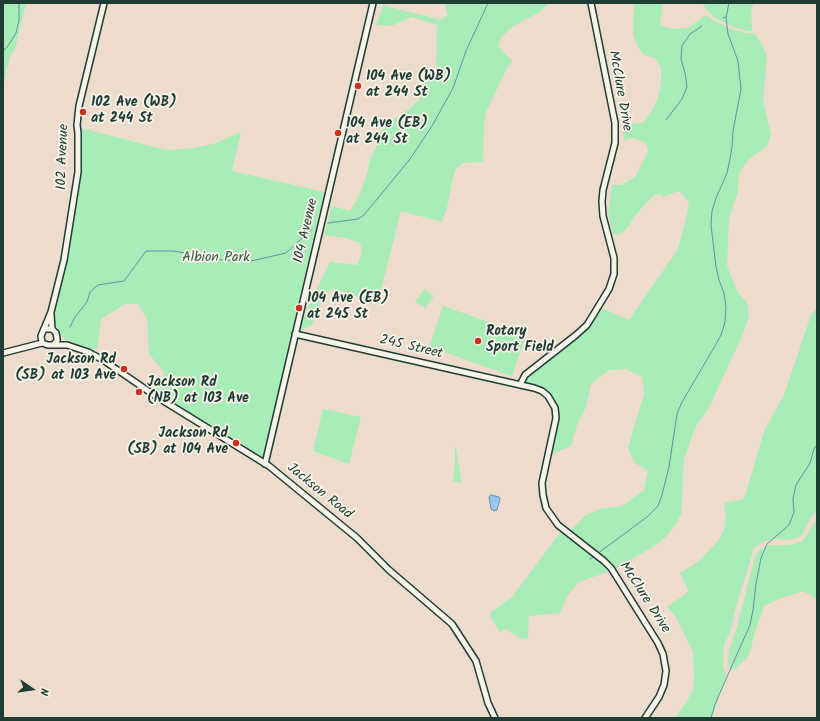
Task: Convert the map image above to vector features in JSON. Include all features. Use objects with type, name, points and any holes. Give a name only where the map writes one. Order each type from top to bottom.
[{"type":"street","name":"102 Avenue","points":[[45,329],[51,312],[64,260],[78,178],[79,157],[77,125],[79,104],[104,3]]},
{"type":"street","name":"104 Avenue","points":[[265,464],[373,3]]},
{"type":"street","name":"McClure Drive","points":[[591,3],[616,128],[614,145],[603,190],[602,202],[603,216],[614,258],[614,274],[609,289],[587,325],[579,333],[524,375],[520,385],[536,388],[543,392],[550,399],[555,410],[555,424],[542,483],[542,495],[546,508],[558,525],[610,566],[662,650],[666,667],[664,685],[659,697],[645,718]]},
{"type":"street","name":"102 Avenue","points":[[51,312],[52,329]]},
{"type":"street","points":[[3,353],[30,345],[42,343],[48,345],[54,344],[57,341],[56,333],[52,329],[45,329],[41,336],[30,345]]},
{"type":"street","name":"245 Street","points":[[295,334],[520,385]]},
{"type":"street","points":[[41,336],[42,343]]},
{"type":"street","name":"Jackson Road","points":[[57,338],[67,345]]},
{"type":"street","name":"Jackson Road","points":[[54,344],[67,345],[88,352],[103,360],[154,395],[265,464],[361,541],[389,570],[451,622],[476,661],[488,703],[495,718]]},
{"type":"green space","points":[[3,3],[26,3],[15,49],[10,56],[3,86]]},
{"type":"green space","points":[[444,3],[549,3],[540,12],[514,26],[502,36],[498,46],[512,61],[506,70],[486,112],[484,124],[483,162],[463,163],[456,168],[442,222],[401,211],[381,290],[368,299],[332,289],[322,295],[313,324],[295,334],[330,262],[357,265],[362,252],[360,243],[346,238],[324,235],[332,206],[350,211],[358,198],[366,177],[370,160],[376,147],[375,135],[391,121],[411,108],[420,98],[424,80],[436,70],[437,25],[412,17],[391,26],[376,25],[383,5],[440,20],[448,15]]},
{"type":"green space","points":[[634,3],[663,3],[660,25],[674,29],[688,28],[706,15],[731,29],[755,34],[762,44],[767,57],[763,100],[771,135],[767,146],[749,159],[739,173],[738,192],[729,219],[727,266],[738,293],[747,302],[749,317],[719,386],[708,409],[696,426],[690,442],[684,459],[681,515],[675,525],[666,537],[654,546],[613,570],[579,582],[567,596],[560,613],[529,616],[528,638],[522,639],[505,629],[500,632],[490,616],[491,612],[512,597],[563,529],[568,533],[586,515],[600,509],[622,506],[644,490],[648,471],[635,463],[628,448],[644,394],[642,377],[626,369],[610,370],[591,383],[586,407],[577,425],[571,446],[548,456],[556,415],[546,394],[520,385],[523,376],[576,335],[599,307],[629,320],[678,249],[689,202],[679,191],[663,197],[659,194],[653,196],[638,212],[625,231],[618,235],[613,233],[608,214],[612,185],[621,185],[635,177],[648,152],[646,143],[633,138],[624,140],[624,124],[643,123],[657,101],[661,84],[661,68],[655,58],[644,55],[638,47],[633,35]]},
{"type":"green space","points":[[703,3],[754,3],[751,10],[752,31],[734,27],[715,18],[706,9]]},
{"type":"green space","name":"Albion Park","points":[[81,128],[166,150],[194,148],[213,144],[241,132],[232,171],[324,192],[263,458],[160,395],[153,389],[165,373],[149,354],[147,319],[138,304],[125,304],[101,319],[97,349],[92,349],[67,341],[59,333],[55,323],[56,304],[63,275],[81,176]]},
{"type":"green space","points":[[424,289],[434,296],[425,308],[415,302]]},
{"type":"green space","name":"Rotary Sport Field","points":[[443,306],[526,335],[512,376],[429,347]]},
{"type":"green space","points":[[817,308],[817,511],[811,517],[800,537],[787,540],[769,540],[754,548],[736,607],[730,633],[724,644],[723,667],[726,674],[712,718],[675,718],[693,690],[693,652],[676,617],[667,607],[687,593],[688,590],[680,573],[699,561],[718,541],[724,530],[726,516],[724,503],[744,499],[765,429],[784,395],[811,315]]},
{"type":"green space","points":[[323,409],[361,417],[349,464],[313,451]]},
{"type":"green space","points":[[455,443],[462,483],[453,481]]},
{"type":"green space","points":[[817,519],[817,599],[803,591],[764,606],[754,635],[750,653],[734,670],[729,669],[729,650],[737,628],[755,556],[764,547],[771,545],[791,545],[803,541]]},
{"type":"water","points":[[491,495],[499,497],[500,499],[497,510],[494,511],[491,509],[489,497]]},
{"type":"waterway","points":[[3,51],[16,33],[19,20],[19,3]]},
{"type":"waterway","points":[[328,223],[358,219],[364,215],[410,159],[432,126],[453,88],[466,51],[488,3]]},
{"type":"waterway","points":[[597,554],[647,517],[658,506],[669,467],[677,414],[682,402],[721,335],[725,322],[726,307],[724,293],[716,267],[711,225],[712,211],[727,173],[741,89],[738,61],[728,34],[726,18],[729,3]]},
{"type":"waterway","points":[[666,120],[682,99],[687,87],[681,59],[682,46],[690,34],[702,26]]},
{"type":"waterway","points":[[70,327],[75,317],[87,302],[90,292],[98,285],[124,281],[146,251],[173,251],[222,260],[251,261],[286,253],[312,229]]},
{"type":"waterway","points":[[711,718],[715,704],[750,625],[761,558],[767,544],[789,525],[794,512],[793,499],[796,485],[810,463],[814,449],[817,445]]},
{"type":"waterway","points":[[590,559],[595,556]]},
{"type":"place","name":"104 Ave (WB) at 244 St","points":[[358,86]]},
{"type":"place","name":"102 Ave (WB) at 244 St","points":[[83,112]]},
{"type":"place","name":"104 Ave (EB) at 244 St","points":[[338,133]]},
{"type":"place","name":"104 Ave (EB) at 245 St","points":[[299,308]]},
{"type":"place","name":"Rotary Sport Field","points":[[478,341]]},
{"type":"place","name":"Jackson Rd (SB) at 103 Ave","points":[[124,369]]},
{"type":"place","name":"Jackson Rd (NB) at 103 Ave","points":[[139,392]]},
{"type":"place","name":"Jackson Rd (SB) at 104 Ave","points":[[236,443]]}]
